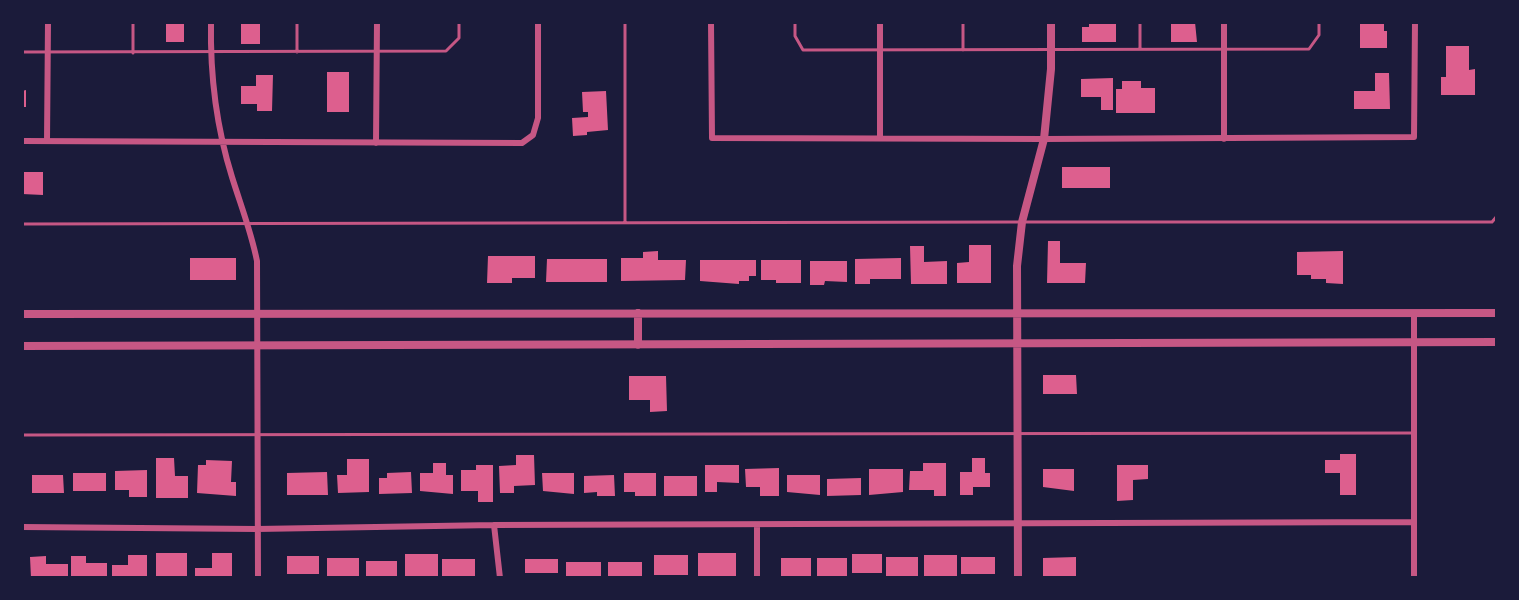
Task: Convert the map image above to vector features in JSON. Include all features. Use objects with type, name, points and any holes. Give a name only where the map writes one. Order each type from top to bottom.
[{"type":"street","points":[[47,141],[48,22]]},
{"type":"street","points":[[211,22],[214,102],[232,177],[250,225],[257,261],[258,578]]},
{"type":"street","points":[[376,143],[377,22]]},
{"type":"street","points":[[22,141],[522,143],[533,135],[538,118],[538,22]]},
{"type":"street","points":[[711,22],[712,138],[1044,139],[1414,137],[1415,22]]},
{"type":"street","points":[[880,22],[880,137]]},
{"type":"street","points":[[1018,578],[1017,266],[1022,222],[1044,139],[1051,22]]},
{"type":"street","points":[[1224,22],[1224,139]]},
{"type":"street","points":[[638,313],[638,345]]},
{"type":"street","points":[[1414,313],[1414,578]]},
{"type":"street","points":[[22,314],[1497,313]]},
{"type":"street","points":[[22,346],[1497,342]]},
{"type":"street","points":[[22,527],[257,529],[494,525],[1414,522]]},
{"type":"street","points":[[494,525],[500,578]]},
{"type":"street","points":[[757,525],[757,578]]},
{"type":"lane","points":[[133,22],[133,53]]},
{"type":"lane","points":[[297,22],[297,52]]},
{"type":"lane","points":[[22,52],[446,51],[459,38],[459,22]]},
{"type":"lane","points":[[625,22],[625,223]]},
{"type":"lane","points":[[795,22],[795,36],[803,50],[880,52],[1309,49],[1319,35],[1319,22]]},
{"type":"lane","points":[[963,22],[963,51]]},
{"type":"lane","points":[[1140,22],[1140,49]]},
{"type":"lane","points":[[22,224],[1492,222],[1497,216]]},
{"type":"lane","points":[[22,435],[1415,433]]},
{"type":"building","points":[[166,22],[184,22],[184,42],[166,42]]},
{"type":"building","points":[[241,22],[260,22],[260,44],[241,44]]},
{"type":"building","points":[[1089,22],[1116,22],[1116,42],[1082,42],[1082,27],[1089,27]]},
{"type":"building","points":[[1171,22],[1195,22],[1197,42],[1171,42]]},
{"type":"building","points":[[1360,22],[1384,22],[1387,48],[1360,48]]},
{"type":"building","points":[[1446,46],[1469,46],[1469,70],[1475,69],[1475,95],[1441,95],[1441,77],[1446,77]]},
{"type":"building","points":[[327,72],[349,72],[349,112],[327,112]]},
{"type":"building","points":[[1375,73],[1389,73],[1390,109],[1354,109],[1354,91],[1375,91]]},
{"type":"building","points":[[256,75],[273,75],[272,111],[257,111],[257,104],[241,104],[241,86],[256,86]]},
{"type":"building","points":[[1113,78],[1113,110],[1101,110],[1101,97],[1081,97],[1081,79]]},
{"type":"building","points":[[1122,81],[1141,81],[1141,88],[1155,88],[1155,113],[1116,113],[1116,89],[1122,89]]},
{"type":"building","points":[[26,90],[26,107],[22,107],[22,91]]},
{"type":"building","points":[[606,91],[608,130],[573,136],[572,118],[588,117],[588,112],[583,112],[582,92]]},
{"type":"building","points":[[1062,167],[1110,167],[1110,188],[1062,188]]},
{"type":"building","points":[[22,172],[43,172],[43,195],[22,194]]},
{"type":"building","points":[[1048,241],[1060,241],[1060,263],[1086,263],[1085,283],[1047,283]]},
{"type":"building","points":[[969,245],[991,245],[991,283],[957,283],[957,263],[969,262]]},
{"type":"building","points":[[910,246],[924,246],[924,262],[947,261],[947,284],[911,284]]},
{"type":"building","points":[[658,251],[658,260],[686,260],[685,280],[621,281],[621,258],[643,258],[643,252]]},
{"type":"building","points":[[1343,251],[1343,284],[1311,279],[1311,275],[1297,275],[1297,252]]},
{"type":"building","points":[[488,256],[535,256],[535,278],[512,278],[512,283],[487,283]]},
{"type":"building","points":[[190,258],[236,258],[236,280],[190,280]]},
{"type":"building","points":[[901,258],[901,279],[870,279],[870,284],[855,284],[855,259]]},
{"type":"building","points":[[547,259],[607,259],[607,282],[546,282]]},
{"type":"building","points":[[700,260],[756,260],[756,276],[749,276],[749,281],[739,281],[739,284],[700,281]]},
{"type":"building","points":[[761,260],[801,260],[801,283],[761,280]]},
{"type":"building","points":[[810,261],[847,261],[847,282],[825,281],[824,285],[810,285]]},
{"type":"building","points":[[1043,375],[1076,375],[1077,394],[1043,394]]},
{"type":"building","points":[[629,376],[666,376],[667,411],[650,412],[650,400],[629,400]]},
{"type":"building","points":[[1340,454],[1356,454],[1356,495],[1340,495],[1340,473],[1325,473],[1325,460],[1340,460]]},
{"type":"building","points":[[516,455],[534,455],[535,485],[514,486],[514,493],[500,493],[499,466],[516,465]]},
{"type":"building","points":[[156,458],[174,458],[175,476],[188,476],[188,498],[156,498]]},
{"type":"building","points":[[972,458],[985,458],[985,473],[990,473],[990,487],[973,487],[973,495],[960,495],[960,472],[972,472]]},
{"type":"building","points":[[347,459],[369,459],[369,492],[338,493],[337,475],[347,475]]},
{"type":"building","points":[[206,460],[232,461],[231,482],[236,482],[236,496],[197,493],[198,465],[206,465]]},
{"type":"building","points":[[433,463],[446,463],[446,475],[453,475],[453,494],[420,491],[420,473],[433,473]]},
{"type":"building","points":[[923,463],[946,463],[946,496],[934,496],[934,490],[909,490],[910,471],[923,471]]},
{"type":"building","points":[[476,465],[493,465],[493,502],[478,502],[478,491],[461,491],[461,470],[476,470]]},
{"type":"building","points":[[705,465],[739,465],[739,483],[717,482],[717,492],[705,492]]},
{"type":"building","points":[[1117,465],[1148,465],[1148,479],[1133,480],[1133,500],[1117,501]]},
{"type":"building","points":[[779,468],[779,496],[760,496],[760,487],[746,487],[745,469]]},
{"type":"building","points":[[869,469],[903,469],[903,492],[869,495]]},
{"type":"building","points":[[1043,469],[1074,469],[1074,491],[1043,487]]},
{"type":"building","points":[[147,470],[147,497],[129,497],[129,490],[115,490],[115,471]]},
{"type":"building","points":[[327,472],[328,495],[287,495],[287,473]]},
{"type":"building","points":[[411,472],[412,493],[379,494],[379,478],[387,478],[387,473]]},
{"type":"building","points":[[73,473],[106,473],[106,491],[73,491]]},
{"type":"building","points":[[542,473],[574,473],[574,494],[543,491]]},
{"type":"building","points":[[624,473],[656,473],[656,496],[635,496],[635,492],[624,492]]},
{"type":"building","points":[[32,475],[63,475],[64,493],[32,493]]},
{"type":"building","points":[[614,475],[615,496],[584,493],[584,476]]},
{"type":"building","points":[[787,475],[820,475],[820,495],[787,492]]},
{"type":"building","points":[[664,476],[697,476],[697,496],[664,496]]},
{"type":"building","points":[[861,478],[861,495],[827,496],[827,479]]},
{"type":"building","points":[[156,553],[187,553],[187,578],[156,578]]},
{"type":"building","points":[[212,553],[232,553],[232,578],[195,578],[195,568],[212,568]]},
{"type":"building","points":[[698,553],[736,553],[736,578],[698,578]]},
{"type":"building","points":[[405,554],[438,554],[438,576],[405,576]]},
{"type":"building","points":[[852,554],[882,554],[882,573],[852,573]]},
{"type":"building","points":[[128,555],[147,555],[147,578],[112,578],[112,565],[128,565]]},
{"type":"building","points":[[654,555],[688,555],[688,575],[654,575]]},
{"type":"building","points":[[924,555],[957,555],[957,578],[924,578]]},
{"type":"building","points":[[46,556],[46,564],[68,564],[68,578],[31,578],[30,557]]},
{"type":"building","points":[[71,556],[86,556],[86,563],[107,563],[107,578],[71,578]]},
{"type":"building","points":[[287,556],[319,556],[319,574],[287,574]]},
{"type":"building","points":[[886,557],[918,557],[918,576],[886,576]]},
{"type":"building","points":[[961,557],[995,557],[995,574],[961,574]]},
{"type":"building","points":[[1076,557],[1076,576],[1043,576],[1043,558]]},
{"type":"building","points":[[327,558],[359,558],[359,576],[327,576]]},
{"type":"building","points":[[781,558],[811,558],[811,578],[781,578]]},
{"type":"building","points":[[817,558],[847,558],[847,577],[817,577]]},
{"type":"building","points":[[442,559],[475,559],[475,578],[442,578]]},
{"type":"building","points":[[525,559],[558,559],[558,573],[525,573]]},
{"type":"building","points":[[366,561],[397,561],[397,578],[366,578]]},
{"type":"building","points":[[566,562],[601,562],[601,578],[566,578]]},
{"type":"building","points":[[608,562],[642,562],[642,578],[608,578]]}]
